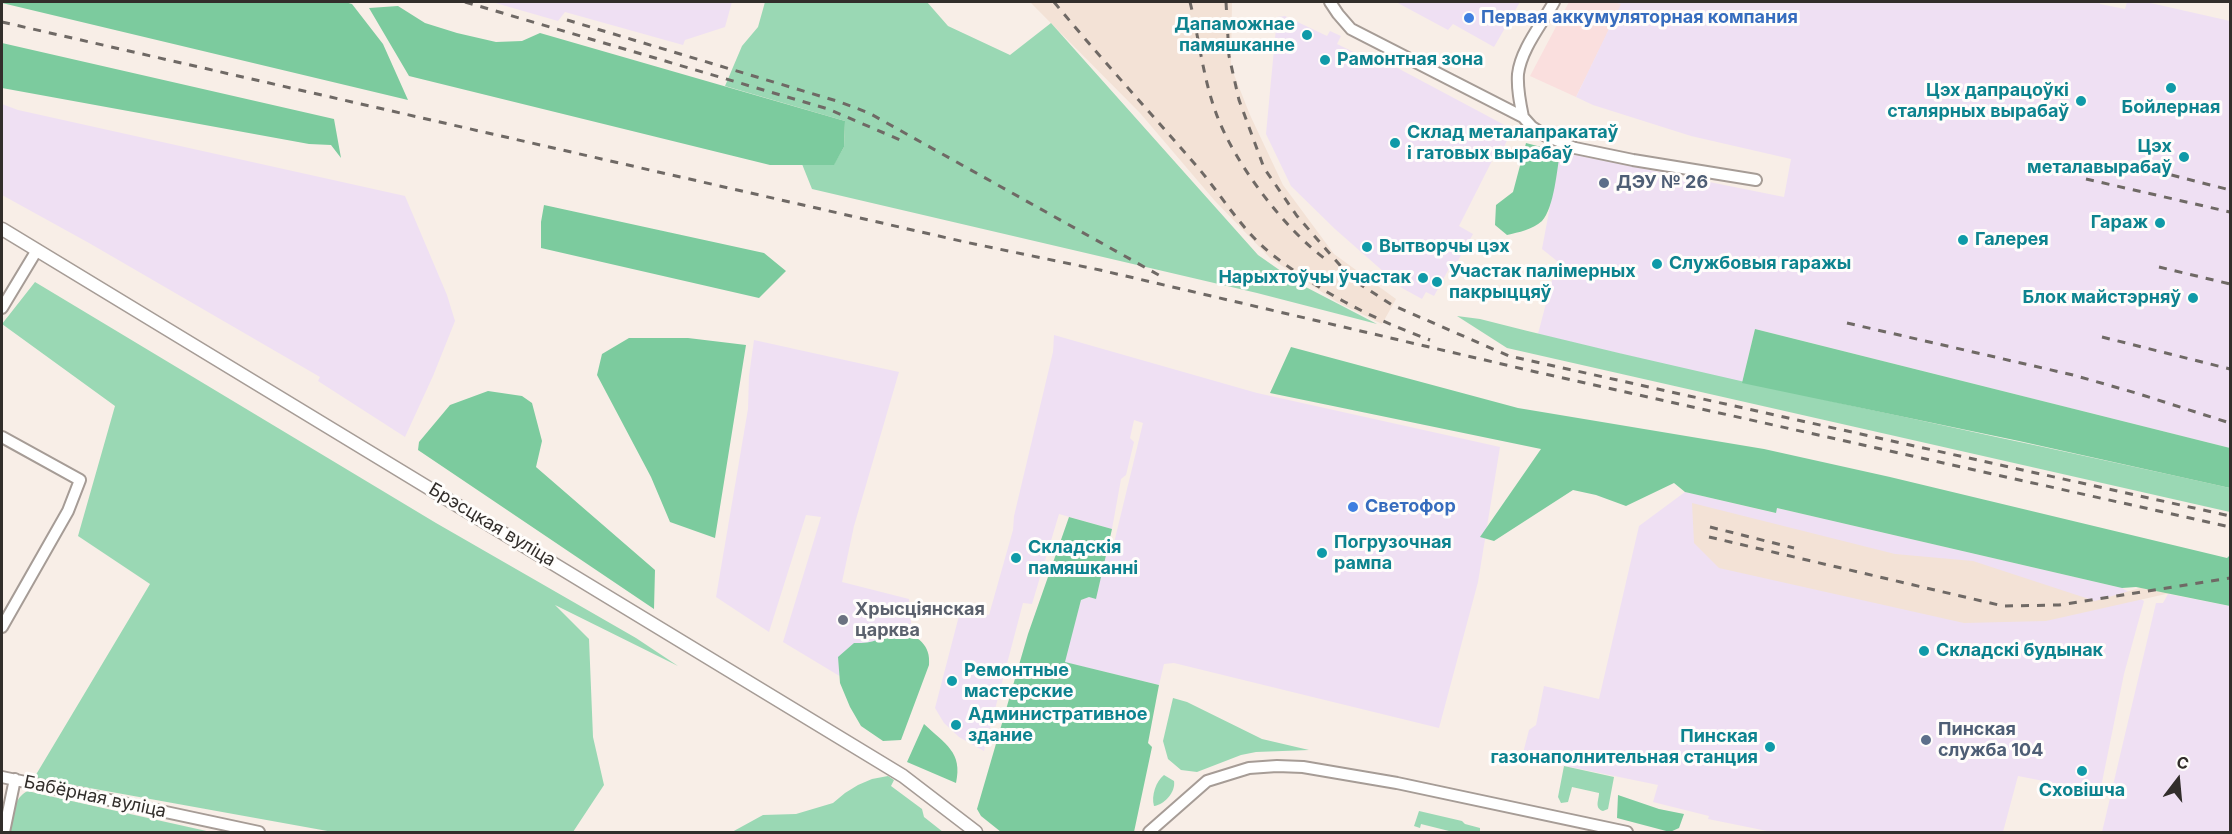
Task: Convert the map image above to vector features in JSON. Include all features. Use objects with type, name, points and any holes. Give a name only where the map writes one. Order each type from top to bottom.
[{"type":"main road","name":"Брэсцкая вуліца","points":[[2,229],[903,776],[976,832]]},
{"type":"street","points":[[1330,2],[1351,29],[1523,117],[1532,127],[1546,136],[1575,148],[1756,180]]},
{"type":"street","points":[[1523,117],[1518,86],[1519,72],[1523,58],[1554,2]]},
{"type":"street","points":[[2,308],[4,296],[37,250]]},
{"type":"street","points":[[2,437],[80,480],[68,511],[2,627]]},
{"type":"street","points":[[1149,832],[1207,781],[1250,768],[1276,766],[1303,767],[1397,783],[1627,832]]},
{"type":"street","name":"Бабёрная вуліца","points":[[2,777],[259,832]]},
{"type":"street","points":[[3,832],[15,779]]},
{"type":"shaded area","points":[[492,2],[732,2],[725,27],[685,40],[683,45],[565,12],[558,21]]},
{"type":"shaded area","points":[[1030,2],[1232,2],[1231,67],[1250,115],[1283,185],[1334,254],[1396,299],[1382,324],[1337,302],[1270,258],[1215,201],[1140,113]]},
{"type":"shaded area","points":[[1396,2],[1520,2],[1494,47],[1453,24],[1448,30]]},
{"type":"shaded area","points":[[1569,2],[1622,4],[1576,97],[1530,76]]},
{"type":"shaded area","points":[[1613,2],[2100,2],[2100,4],[2125,9],[2127,2],[2146,2],[2230,21],[2230,448],[1755,329],[1742,383],[1538,334],[1557,261],[1542,249],[1560,152],[1784,197],[1791,159],[1691,136],[1593,105],[1576,97],[1621,4]]},
{"type":"shaded area","points":[[1285,16],[1327,36],[1330,31],[1341,36],[1337,44],[1372,61],[1375,56],[1512,129],[1504,147],[1500,145],[1459,226],[1473,234],[1455,266],[1451,265],[1434,296],[1426,292],[1422,299],[1402,288],[1335,229],[1291,186],[1266,134],[1277,17]]},
{"type":"shaded area","points":[[2,104],[18,110],[405,196],[447,295],[455,321],[405,437],[318,381],[320,377],[2,195]]},
{"type":"shaded area","points":[[1054,335],[1257,393],[1500,447],[1478,582],[1439,728],[1174,663],[1164,664],[1159,685],[1064,662],[1081,600],[1089,597],[1096,598],[1108,546],[1113,547],[1143,423],[1134,420],[1130,438],[1134,442],[1126,475],[1121,479],[1112,529],[1059,514],[1032,604],[1023,603],[984,751],[959,737],[944,723],[935,708],[961,608],[989,615],[1013,530],[1014,516],[1053,352]]},
{"type":"shaded area","points":[[754,340],[899,372],[854,526],[842,582],[909,599],[914,653],[891,707],[783,642],[821,517],[806,515],[769,632],[716,597],[748,409],[749,376]]},
{"type":"shaded area","points":[[1685,492],[1775,513],[1777,508],[2122,588],[2144,601],[2124,674],[2100,792],[2018,776],[2003,832],[1772,832],[1708,819],[1709,816],[1653,802],[1658,785],[1522,757],[1529,730],[1536,725],[1544,686],[1599,699],[1639,526]]},
{"type":"shaded area","points":[[1692,503],[1895,554],[1973,561],[2095,601],[2164,581],[2197,587],[2046,621],[1964,623],[1719,568],[1694,543]]},
{"type":"shaded area","points":[[2168,594],[2230,606],[2230,832],[2102,832],[2156,603],[2163,603]]},
{"type":"green space","points":[[345,2],[352,4],[383,44],[408,100],[2,3]]},
{"type":"green space","points":[[765,2],[927,2],[948,26],[1010,55],[1051,23],[1258,255],[1298,283],[1377,324],[1257,293],[812,189],[802,164],[834,164],[844,147],[845,121],[725,86],[742,46],[758,27]]},
{"type":"green space","points":[[398,6],[425,23],[457,33],[496,42],[522,41],[540,33],[845,121],[844,147],[834,165],[770,165],[409,76],[369,8]]},
{"type":"green space","points":[[2,43],[334,119],[341,158],[331,145],[309,144],[2,88]]},
{"type":"green space","points":[[1526,143],[1560,152],[1554,188],[1542,221],[1530,229],[1507,235],[1495,225],[1496,205],[1513,192]]},
{"type":"green space","points":[[544,205],[764,253],[786,271],[759,298],[541,248],[541,222]]},
{"type":"green space","points":[[35,282],[436,523],[636,638],[678,666],[555,605],[589,639],[593,737],[604,785],[573,832],[333,832],[34,778],[150,584],[78,536],[115,406],[2,324]]},
{"type":"green space","points":[[1457,316],[1480,319],[1760,385],[2230,488],[2230,512],[1507,348]]},
{"type":"green space","points":[[1755,329],[2230,448],[2230,488],[1742,383]]},
{"type":"green space","points":[[629,338],[688,338],[746,345],[715,538],[670,522],[651,477],[597,375],[602,354]]},
{"type":"green space","points":[[1291,347],[1518,408],[1764,449],[2227,558],[2230,555],[2230,606],[2136,587],[2122,588],[1777,508],[1776,513],[1685,492],[1674,483],[1626,506],[1596,495],[1573,490],[1494,541],[1480,537],[1541,449],[1270,393]]},
{"type":"green space","points":[[488,391],[522,396],[532,403],[542,441],[536,467],[655,570],[654,609],[418,450],[419,442],[450,405]]},
{"type":"green space","points":[[1069,517],[1112,529],[1096,599],[1089,597],[1081,600],[1065,662],[1159,685],[1148,743],[1152,747],[1134,832],[1001,832],[981,816],[977,809],[1028,634]]},
{"type":"green space","points":[[900,630],[922,642],[928,652],[929,665],[901,740],[883,741],[861,726],[850,707],[840,683],[838,657],[854,643],[873,641]]},
{"type":"green space","points":[[1173,698],[1187,702],[1262,739],[1309,750],[1256,752],[1241,755],[1197,772],[1181,770],[1168,759],[1163,741]]},
{"type":"green space","points":[[924,724],[945,743],[954,756],[957,764],[956,783],[907,762]]},
{"type":"green space","points":[[1564,766],[1614,777],[1608,809],[1600,810],[1599,793],[1572,787],[1568,802],[1561,803],[1558,797]]},
{"type":"green space","points":[[1164,775],[1174,781],[1173,789],[1165,801],[1154,806],[1155,789]]},
{"type":"green space","points":[[888,776],[894,780],[891,786],[922,809],[924,817],[943,832],[732,832],[763,815],[796,814],[833,803],[858,785]]},
{"type":"green space","points":[[28,791],[211,832],[10,832],[16,803]]},
{"type":"green space","points":[[1618,795],[1659,809],[1684,814],[1679,828],[1670,832],[1617,818]]},
{"type":"green space","points":[[1419,811],[1462,821],[1480,828],[1480,832],[1453,832],[1421,824],[1420,828],[1414,826]]},
{"type":"railway","points":[[465,2],[828,109],[905,142]]},
{"type":"railway","points":[[1054,2],[1200,170],[1263,247],[1329,293],[1368,314],[1430,340]]},
{"type":"railway","points":[[1190,2],[1212,100],[1235,153],[1278,214],[1328,261]]},
{"type":"railway","points":[[1226,2],[1229,56],[1239,100],[1264,168],[1297,216],[1352,279],[1392,305],[1509,356],[2230,516]]},
{"type":"railway","points":[[567,20],[840,102],[869,113],[1164,278]]},
{"type":"railway","points":[[2,22],[965,242],[1100,270],[1536,372],[2230,527]]},
{"type":"railway","points":[[2156,171],[2230,190]]},
{"type":"railway","points":[[2086,179],[2230,212]]},
{"type":"railway","points":[[2159,267],[2230,284]]},
{"type":"railway","points":[[1847,323],[2073,375],[2230,423]]},
{"type":"railway","points":[[2102,337],[2230,369]]},
{"type":"railway","points":[[1710,527],[1794,548]]},
{"type":"railway","points":[[1709,537],[2003,606],[2059,605],[2230,578]]},
{"type":"place","name":"Первая аккумуляторная компания","points":[[1469,18]]},
{"type":"place","name":"Дапаможнае памяшканне","points":[[1307,35]]},
{"type":"place","name":"Рамонтная зона","points":[[1325,60]]},
{"type":"place","name":"Бойлерная","points":[[2171,88]]},
{"type":"place","name":"Цэх дапрацоўкі сталярных вырабаў","points":[[2081,101]]},
{"type":"place","name":"Склад металапракатаў і гатовых вырабаў","points":[[1395,143]]},
{"type":"place","name":"Цэх металавырабаў","points":[[2184,157]]},
{"type":"place","name":"ДЭУ № 26","points":[[1604,183]]},
{"type":"place","name":"Гараж","points":[[2160,223]]},
{"type":"place","name":"Галерея","points":[[1963,240]]},
{"type":"place","name":"Вытворчы цэх","points":[[1367,247]]},
{"type":"place","name":"Службовыя гаражы","points":[[1657,264]]},
{"type":"place","name":"Нарыхтоўчы ўчастак","points":[[1423,278]]},
{"type":"place","name":"Участак палімерных пакрыццяў","points":[[1437,282]]},
{"type":"place","name":"Блок майстэрняў","points":[[2193,298]]},
{"type":"place","name":"Светофор","points":[[1353,507]]},
{"type":"place","name":"Погрузочная рампа","points":[[1322,553]]},
{"type":"place","name":"Складскія памяшканні","points":[[1016,558]]},
{"type":"place","name":"Хрысціянская царква","points":[[843,620]]},
{"type":"place","name":"Складскі будынак","points":[[1924,651]]},
{"type":"place","name":"Ремонтные мастерские","points":[[952,681]]},
{"type":"place","name":"Административное здание","points":[[956,725]]},
{"type":"place","name":"Пинская служба 104","points":[[1926,740]]},
{"type":"place","name":"Пинская газонаполнительная станция","points":[[1770,747]]},
{"type":"place","name":"Сховішча","points":[[2082,771]]}]
